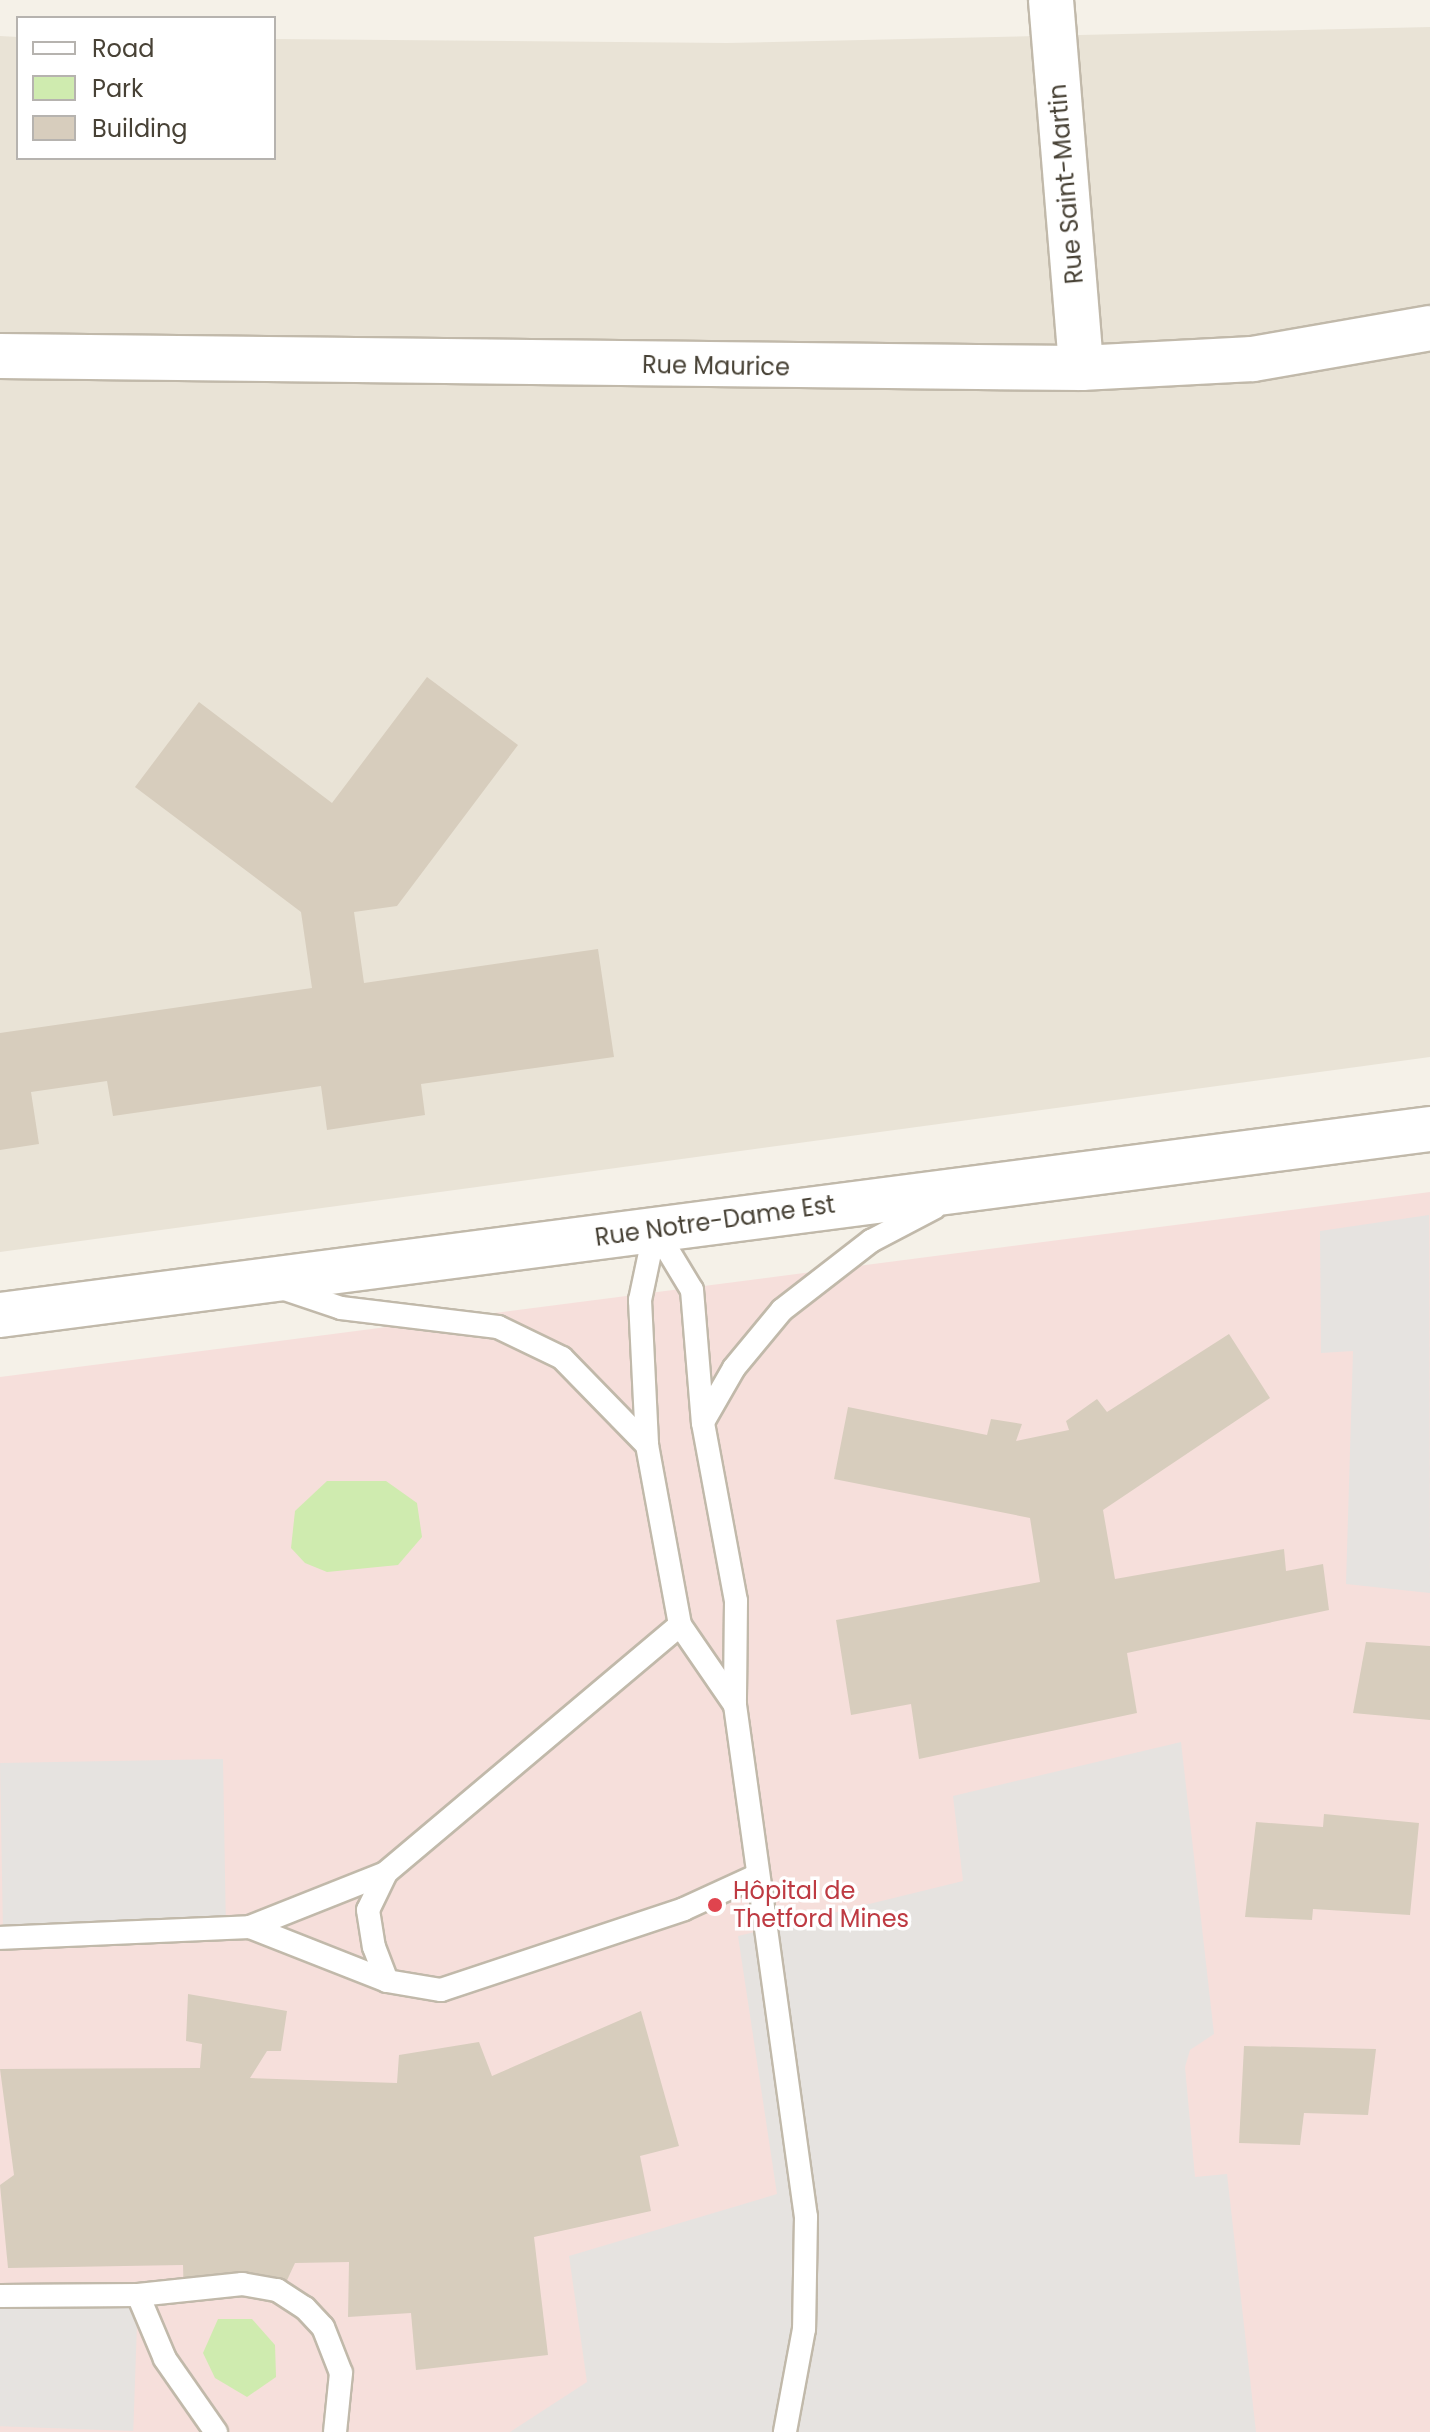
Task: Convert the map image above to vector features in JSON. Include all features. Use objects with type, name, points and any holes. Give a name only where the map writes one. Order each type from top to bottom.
[{"type":"street","name":"Rue Saint-Martin","points":[[1051,0],[1081,368]]},
{"type":"street","name":"Rue Maurice","points":[[0,356],[1081,368],[1253,359],[1430,328]]},
{"type":"street","name":"Rue Notre-Dame Est","points":[[0,1315],[266,1283],[655,1229],[1430,1129]]},
{"type":"lane","points":[[703,1423],[734,1368],[782,1310],[902,1222],[985,1186]]},
{"type":"lane","points":[[655,1229],[692,1290],[703,1423],[736,1601],[735,1705],[806,2217],[804,2329],[785,2432]]},
{"type":"lane","points":[[655,1229],[640,1300],[647,1445],[680,1625],[735,1705]]},
{"type":"lane","points":[[266,1283],[341,1308],[498,1327],[562,1358],[647,1445]]},
{"type":"lane","points":[[0,1938],[250,1927],[386,1873],[680,1625]]},
{"type":"lane","points":[[386,1873],[368,1910],[387,1981]]},
{"type":"lane","points":[[250,1927],[387,1981],[441,1990],[684,1909],[758,1875]]},
{"type":"lane","points":[[0,2296],[138,2295],[242,2284],[277,2290],[305,2308],[323,2327],[341,2373],[335,2432]]},
{"type":"lane","points":[[138,2295],[165,2359],[216,2432]]},
{"type":"shaded area","points":[[1430,27],[1430,1057],[0,1252],[0,36],[16,37],[16,160],[276,160],[276,39],[727,43]]},
{"type":"shaded area","name":"Hôpital de Thetford Mines","points":[[1430,1192],[1430,2432],[0,2432],[0,1377]]},
{"type":"shaded area","points":[[1429,1215],[1430,1593],[1346,1584],[1353,1351],[1321,1353],[1320,1231]]},
{"type":"shaded area","points":[[1181,1742],[1214,2034],[1190,2050],[1185,2067],[1195,2177],[1227,2174],[1256,2432],[510,2432],[587,2382],[569,2256],[777,2194],[738,1936],[963,1881],[953,1796]]},
{"type":"shaded area","points":[[223,1759],[226,1928],[3,1932],[0,1763]]},
{"type":"shaded area","points":[[0,2290],[138,2295],[133,2431],[0,2426]]},
{"type":"green space","points":[[327,1481],[386,1481],[417,1503],[422,1537],[398,1565],[327,1572],[305,1563],[291,1548],[295,1511]]},
{"type":"green space","points":[[218,2319],[252,2319],[275,2345],[276,2377],[247,2397],[215,2378],[203,2353]]},
{"type":"building","points":[[427,677],[518,745],[397,906],[354,912],[364,983],[598,949],[614,1057],[421,1084],[425,1115],[327,1130],[321,1086],[113,1116],[107,1081],[31,1092],[39,1144],[0,1150],[0,1033],[312,988],[301,912],[135,787],[199,702],[332,803]]},
{"type":"building","points":[[1229,1334],[1270,1398],[1103,1510],[1115,1579],[1284,1549],[1286,1571],[1323,1564],[1329,1610],[1127,1653],[1137,1713],[919,1759],[911,1704],[851,1715],[836,1620],[1040,1582],[1030,1518],[834,1479],[848,1407],[987,1435],[991,1419],[1022,1424],[1016,1441],[1069,1430],[1066,1421],[1097,1399],[1107,1412]]},
{"type":"building","points":[[1366,1642],[1430,1646],[1430,1720],[1353,1713]]},
{"type":"building","points":[[1324,1814],[1419,1823],[1410,1915],[1313,1909],[1312,1920],[1245,1917],[1256,1822],[1323,1827]]},
{"type":"building","points":[[188,1994],[287,2011],[281,2051],[267,2051],[250,2078],[397,2083],[399,2055],[479,2042],[492,2076],[641,2011],[679,2146],[640,2156],[651,2211],[534,2237],[548,2355],[416,2370],[411,2313],[348,2317],[349,2262],[295,2263],[276,2304],[223,2292],[184,2301],[183,2265],[8,2268],[0,2185],[14,2175],[0,2069],[200,2068],[202,2044],[186,2041]]},
{"type":"building","points":[[1244,2046],[1376,2049],[1368,2115],[1304,2113],[1300,2145],[1239,2143]]},
{"type":"place","name":"Hôpital de Thetford Mines","points":[[715,1905]]}]
